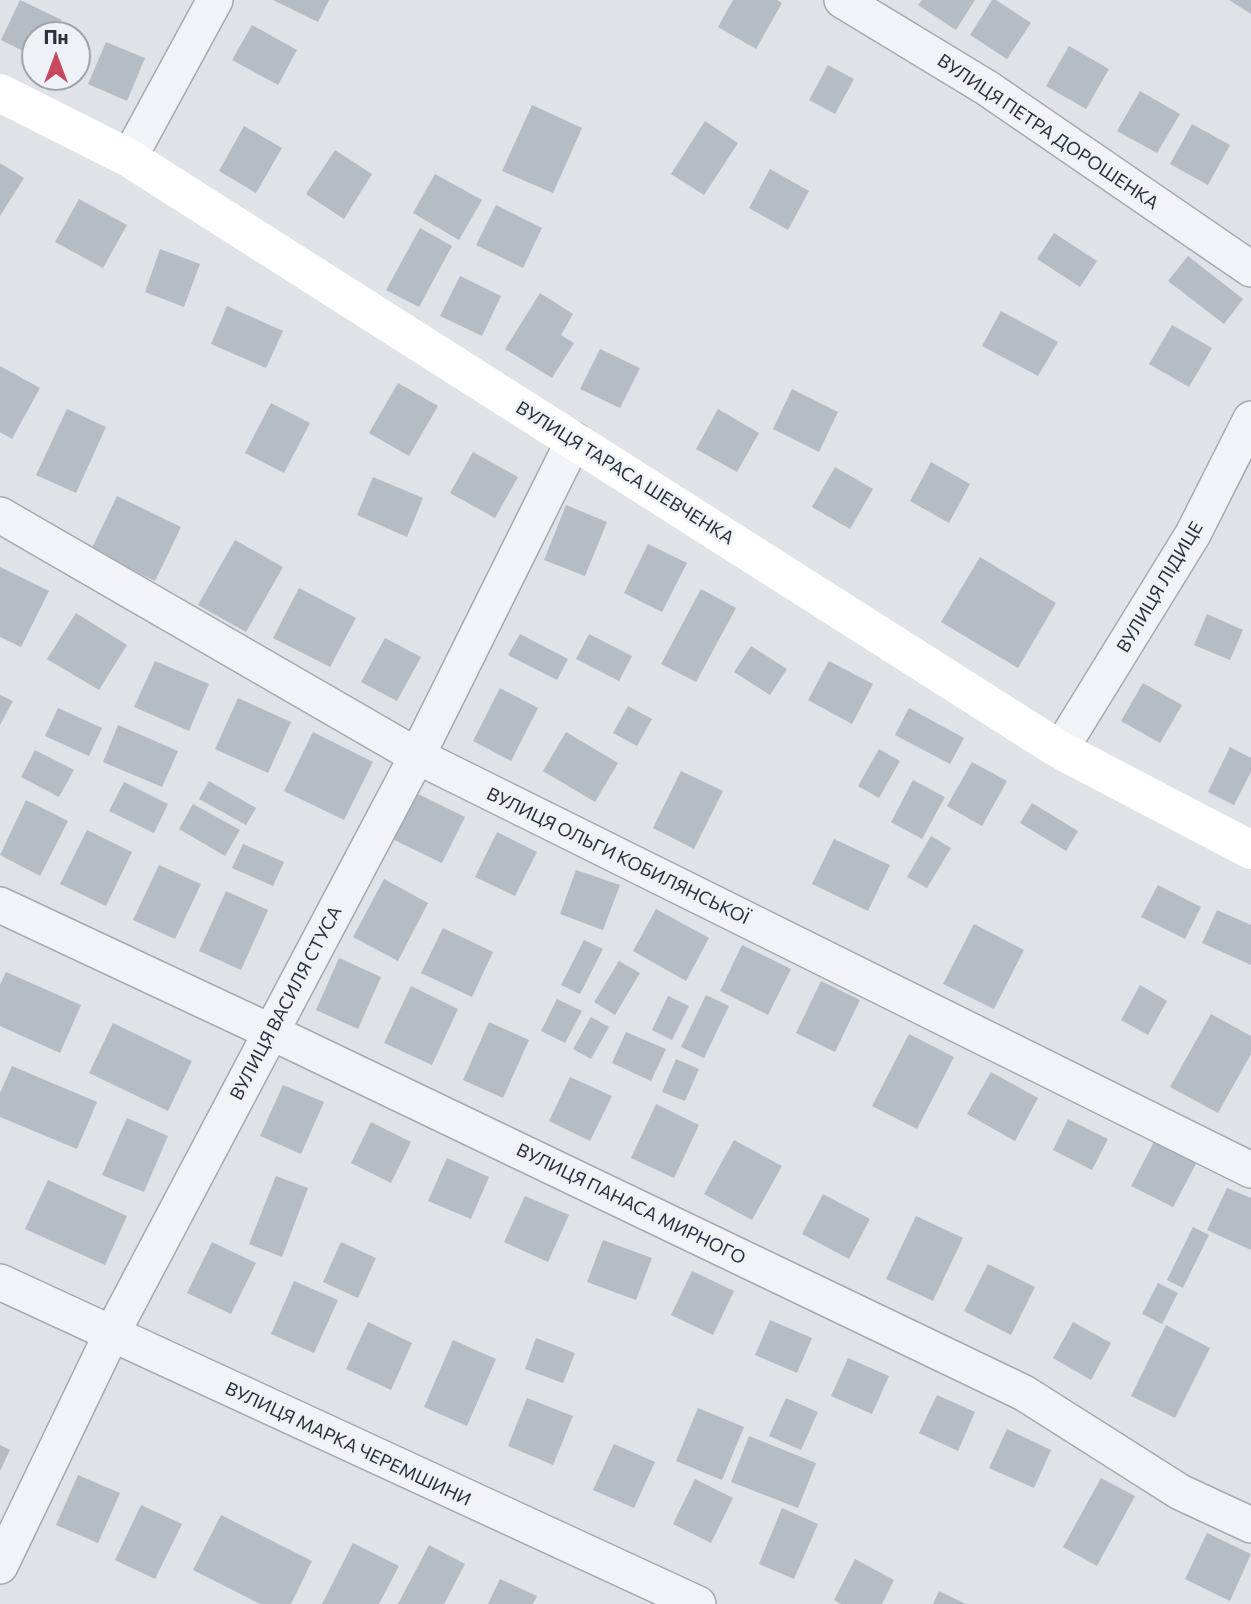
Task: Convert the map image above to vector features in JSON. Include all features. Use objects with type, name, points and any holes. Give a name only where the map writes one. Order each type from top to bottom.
[{"type":"main road","name":"ВУЛИЦЯ ТАРАСА ШЕВЧЕНКА","points":[[0,93],[129,158],[1060,750],[1251,850]]},
{"type":"street","points":[[129,158],[215,0]]},
{"type":"street","name":"ВУЛИЦЯ ПЕТРА ДОРОШЕНКА","points":[[842,0],[987,88],[1251,268]]},
{"type":"street","name":"ВУЛИЦЯ ЛІДИЦЕ","points":[[1060,750],[1193,534],[1251,419]]},
{"type":"street","name":"ВУЛИЦЯ ВАСИЛЯ СТУСА","points":[[0,1566],[111,1335],[417,756],[574,440]]},
{"type":"street","name":"ВУЛИЦЯ ОЛЬГИ КОБИЛЯНСЬКОЇ","points":[[0,515],[417,756],[1251,1170]]},
{"type":"street","name":"ВУЛИЦЯ ПАНАСА МИРНОГО","points":[[0,905],[1024,1392],[1180,1492],[1251,1525]]},
{"type":"street","name":"ВУЛИЦЯ МАРКА ЧЕРЕМШИНИ","points":[[0,1282],[698,1604]]},
{"type":"building","points":[[20,0],[62,20],[21,21],[21,50],[1,40]]},
{"type":"building","points":[[273,0],[329,0],[318,22]]},
{"type":"building","points":[[733,0],[777,0],[782,3],[756,49],[718,27]]},
{"type":"building","points":[[922,0],[975,0],[956,30],[918,5]]},
{"type":"building","points":[[992,0],[1031,23],[1007,59],[970,35]]},
{"type":"building","points":[[1229,0],[1251,0],[1251,14]]},
{"type":"building","points":[[252,25],[297,50],[278,85],[232,60]]},
{"type":"building","points":[[106,42],[145,58],[127,101],[91,85],[91,77]]},
{"type":"building","points":[[1069,46],[1109,69],[1086,109],[1046,86]]},
{"type":"building","points":[[828,65],[854,79],[835,114],[809,100]]},
{"type":"building","points":[[1140,91],[1180,114],[1157,153],[1117,131]]},
{"type":"building","points":[[532,105],[582,128],[553,193],[502,171]]},
{"type":"building","points":[[705,121],[738,143],[704,195],[671,174]]},
{"type":"building","points":[[1192,124],[1230,145],[1208,185],[1170,164]]},
{"type":"building","points":[[244,126],[282,148],[256,193],[219,171]]},
{"type":"building","points":[[335,150],[372,174],[344,219],[306,194]]},
{"type":"building","points":[[0,163],[24,178],[0,216]]},
{"type":"building","points":[[770,169],[809,191],[788,230],[749,208]]},
{"type":"building","points":[[435,174],[482,200],[459,240],[413,213]]},
{"type":"building","points":[[79,199],[127,225],[103,268],[55,242]]},
{"type":"building","points":[[496,205],[542,228],[523,268],[476,245]]},
{"type":"building","points":[[420,228],[452,246],[419,307],[386,290]]},
{"type":"building","points":[[1054,233],[1097,261],[1080,287],[1037,259]]},
{"type":"building","points":[[160,249],[200,264],[184,307],[145,292]]},
{"type":"building","points":[[1188,256],[1243,299],[1224,324],[1168,281]]},
{"type":"building","points":[[460,276],[501,296],[482,336],[440,316]]},
{"type":"building","points":[[540,293],[573,314],[561,335],[574,343],[552,378],[505,349]]},
{"type":"building","points":[[227,306],[283,331],[266,368],[211,344]]},
{"type":"building","points":[[1001,311],[1058,342],[1038,376],[982,346]]},
{"type":"building","points":[[1172,325],[1212,348],[1189,387],[1149,364]]},
{"type":"building","points":[[600,349],[640,368],[620,408],[580,389]]},
{"type":"building","points":[[0,366],[40,388],[12,439],[0,432]]},
{"type":"building","points":[[398,383],[438,406],[409,456],[369,433]]},
{"type":"building","points":[[792,389],[838,412],[819,452],[773,429]]},
{"type":"building","points":[[271,403],[310,423],[284,473],[245,453]]},
{"type":"building","points":[[67,409],[106,427],[76,493],[36,475]]},
{"type":"building","points":[[718,409],[759,433],[737,472],[696,449]]},
{"type":"building","points":[[473,452],[518,477],[495,518],[450,493]]},
{"type":"building","points":[[931,462],[970,484],[949,523],[910,501]]},
{"type":"building","points":[[835,467],[873,489],[850,529],[812,507]]},
{"type":"building","points":[[373,477],[423,498],[407,537],[357,515]]},
{"type":"building","points":[[117,496],[181,527],[155,581],[91,550]]},
{"type":"building","points":[[566,505],[607,522],[585,576],[544,560]]},
{"type":"building","points":[[235,540],[283,567],[246,632],[198,605]]},
{"type":"building","points":[[648,544],[687,563],[662,612],[624,593]]},
{"type":"building","points":[[980,557],[1056,603],[1018,668],[941,622]]},
{"type":"building","points":[[0,567],[49,591],[21,647],[0,637]]},
{"type":"building","points":[[299,588],[356,618],[330,667],[273,638]]},
{"type":"building","points":[[701,589],[736,608],[696,682],[661,664]]},
{"type":"building","points":[[76,613],[127,645],[99,690],[47,659]]},
{"type":"building","points":[[1207,614],[1243,630],[1230,660],[1194,645]]},
{"type":"building","points":[[520,634],[568,659],[557,680],[508,655]]},
{"type":"building","points":[[589,634],[632,656],[619,681],[576,659]]},
{"type":"building","points":[[385,638],[421,657],[397,701],[361,682]]},
{"type":"building","points":[[751,646],[787,669],[770,695],[734,672]]},
{"type":"building","points":[[155,661],[209,684],[189,731],[134,707]]},
{"type":"building","points":[[829,661],[873,684],[852,724],[808,700]]},
{"type":"building","points":[[1143,683],[1182,705],[1160,743],[1121,721]]},
{"type":"building","points":[[500,688],[538,708],[511,761],[473,741]]},
{"type":"building","points":[[0,695],[13,701],[0,725]]},
{"type":"building","points":[[238,698],[291,722],[268,773],[215,749]]},
{"type":"building","points":[[628,706],[652,719],[637,746],[613,733]]},
{"type":"building","points":[[58,708],[102,728],[89,756],[45,736]]},
{"type":"building","points":[[909,708],[964,738],[950,764],[895,735]]},
{"type":"building","points":[[118,725],[178,751],[162,787],[103,762]]},
{"type":"building","points":[[313,732],[373,762],[344,820],[284,791]]},
{"type":"building","points":[[566,732],[618,763],[595,802],[543,771]]},
{"type":"building","points":[[1230,747],[1251,758],[1251,772],[1234,805],[1208,792]]},
{"type":"building","points":[[879,749],[900,761],[879,798],[858,786]]},
{"type":"building","points":[[35,750],[74,770],[59,797],[21,777]]},
{"type":"building","points":[[972,762],[1007,781],[982,826],[947,806]]},
{"type":"building","points":[[681,771],[723,791],[694,849],[653,828]]},
{"type":"building","points":[[913,780],[945,797],[922,839],[891,822]]},
{"type":"building","points":[[209,781],[256,808],[246,825],[199,799]]},
{"type":"building","points":[[124,782],[168,804],[154,833],[109,811]]},
{"type":"building","points":[[414,792],[465,817],[442,863],[392,839]]},
{"type":"building","points":[[26,800],[68,821],[40,876],[0,855]]},
{"type":"building","points":[[1032,803],[1078,831],[1066,851],[1020,823]]},
{"type":"building","points":[[193,804],[240,830],[225,856],[179,829]]},
{"type":"building","points":[[87,830],[132,852],[106,906],[60,884]]},
{"type":"building","points":[[497,832],[537,852],[515,896],[475,877]]},
{"type":"building","points":[[931,836],[951,848],[927,888],[907,877]]},
{"type":"building","points":[[834,839],[890,865],[868,911],[812,884]]},
{"type":"building","points":[[243,844],[284,862],[273,886],[232,868]]},
{"type":"building","points":[[159,865],[201,884],[175,939],[133,920]]},
{"type":"building","points":[[576,870],[620,885],[603,930],[560,914]]},
{"type":"building","points":[[384,879],[428,903],[398,961],[353,937]]},
{"type":"building","points":[[1158,885],[1201,907],[1185,939],[1141,917]]},
{"type":"building","points":[[226,891],[268,910],[241,970],[199,951]]},
{"type":"building","points":[[656,909],[709,938],[686,981],[633,951]]},
{"type":"building","points":[[1217,910],[1251,925],[1251,965],[1202,943]]},
{"type":"building","points":[[974,924],[1024,950],[994,1009],[943,984]]},
{"type":"building","points":[[443,928],[493,952],[472,997],[421,973]]},
{"type":"building","points":[[584,940],[603,949],[580,994],[561,985]]},
{"type":"building","points":[[742,945],[791,969],[768,1015],[720,991]]},
{"type":"building","points":[[339,958],[381,977],[358,1029],[316,1010]]},
{"type":"building","points":[[619,961],[640,973],[615,1015],[594,1002]]},
{"type":"building","points":[[6,972],[81,1005],[60,1053],[0,1026],[0,985]]},
{"type":"building","points":[[821,981],[860,1000],[835,1052],[796,1033]]},
{"type":"building","points":[[1140,985],[1167,1001],[1148,1035],[1121,1020]]},
{"type":"building","points":[[411,986],[458,1009],[432,1065],[384,1043]]},
{"type":"building","points":[[706,995],[729,1006],[704,1058],[681,1047]]},
{"type":"building","points":[[668,996],[689,1006],[672,1040],[652,1030]]},
{"type":"building","points":[[557,999],[582,1011],[565,1043],[541,1031]]},
{"type":"building","points":[[1211,1014],[1251,1036],[1251,1054],[1218,1113],[1170,1087]]},
{"type":"building","points":[[591,1017],[609,1027],[591,1059],[573,1049]]},
{"type":"building","points":[[489,1022],[529,1040],[503,1098],[463,1080]]},
{"type":"building","points":[[113,1023],[192,1061],[168,1111],[89,1073]]},
{"type":"building","points":[[626,1032],[666,1049],[651,1081],[612,1063]]},
{"type":"building","points":[[909,1034],[954,1057],[917,1129],[872,1106]]},
{"type":"building","points":[[676,1059],[699,1069],[685,1101],[662,1092]]},
{"type":"building","points":[[12,1066],[97,1102],[77,1149],[0,1117],[0,1093]]},
{"type":"building","points":[[991,1072],[1038,1098],[1015,1141],[967,1114]]},
{"type":"building","points":[[570,1077],[612,1096],[590,1141],[549,1121]]},
{"type":"building","points":[[283,1085],[324,1102],[301,1154],[260,1136]]},
{"type":"building","points":[[656,1104],[699,1125],[674,1178],[631,1158]]},
{"type":"building","points":[[127,1118],[168,1136],[144,1192],[102,1175]]},
{"type":"building","points":[[1068,1119],[1108,1139],[1092,1170],[1053,1150]]},
{"type":"building","points":[[371,1122],[411,1142],[391,1183],[351,1163]]},
{"type":"building","points":[[734,1140],[782,1166],[752,1220],[704,1194]]},
{"type":"building","points":[[1155,1140],[1197,1162],[1173,1207],[1131,1186]]},
{"type":"building","points":[[447,1158],[489,1177],[471,1219],[428,1201]]},
{"type":"building","points":[[276,1176],[308,1188],[282,1257],[249,1244]]},
{"type":"building","points":[[48,1180],[127,1216],[105,1265],[25,1229]]},
{"type":"building","points":[[1227,1188],[1251,1198],[1251,1250],[1207,1230]]},
{"type":"building","points":[[823,1194],[870,1219],[849,1259],[802,1234]]},
{"type":"building","points":[[525,1196],[569,1215],[548,1262],[504,1242]]},
{"type":"building","points":[[916,1216],[963,1238],[933,1301],[886,1279]]},
{"type":"building","points":[[1193,1227],[1209,1235],[1183,1288],[1167,1280]]},
{"type":"building","points":[[603,1240],[652,1258],[636,1300],[587,1282]]},
{"type":"building","points":[[212,1242],[256,1263],[231,1314],[187,1293]]},
{"type":"building","points":[[341,1242],[376,1258],[358,1298],[323,1282]]},
{"type":"building","points":[[988,1264],[1035,1287],[1011,1335],[964,1311]]},
{"type":"building","points":[[692,1271],[734,1291],[713,1335],[671,1315]]},
{"type":"building","points":[[294,1281],[338,1300],[314,1353],[271,1334]]},
{"type":"building","points":[[1158,1283],[1178,1293],[1162,1324],[1142,1314]]},
{"type":"building","points":[[770,1320],[812,1338],[797,1373],[755,1355]]},
{"type":"building","points":[[368,1322],[412,1343],[391,1390],[346,1369]]},
{"type":"building","points":[[1073,1322],[1111,1343],[1091,1380],[1053,1358]]},
{"type":"building","points":[[1166,1325],[1210,1348],[1175,1418],[1131,1396]]},
{"type":"building","points":[[536,1338],[575,1353],[563,1383],[525,1369]]},
{"type":"building","points":[[453,1340],[496,1359],[467,1426],[424,1407]]},
{"type":"building","points":[[848,1358],[889,1376],[872,1414],[831,1396]]},
{"type":"building","points":[[937,1395],[975,1412],[958,1451],[919,1433]]},
{"type":"building","points":[[527,1398],[573,1416],[553,1465],[508,1446]]},
{"type":"building","points":[[786,1398],[818,1412],[801,1450],[769,1436]]},
{"type":"building","points":[[698,1408],[744,1427],[722,1480],[676,1461]]},
{"type":"building","points":[[1007,1429],[1051,1450],[1034,1488],[989,1468]]},
{"type":"building","points":[[749,1436],[816,1463],[798,1508],[731,1482]]},
{"type":"building","points":[[614,1444],[655,1462],[634,1508],[593,1490]]},
{"type":"building","points":[[0,1445],[10,1450],[0,1471]]},
{"type":"building","points":[[78,1475],[120,1493],[98,1543],[56,1525]]},
{"type":"building","points":[[1101,1478],[1135,1496],[1097,1566],[1063,1547]]},
{"type":"building","points":[[695,1479],[733,1498],[711,1543],[673,1524]]},
{"type":"building","points":[[141,1505],[182,1524],[155,1579],[115,1560]]},
{"type":"building","points":[[782,1508],[818,1524],[794,1579],[759,1564]]},
{"type":"building","points":[[221,1515],[312,1561],[291,1604],[260,1604],[193,1570]]},
{"type":"building","points":[[1207,1533],[1251,1554],[1230,1601],[1185,1579]]},
{"type":"building","points":[[353,1543],[399,1566],[379,1604],[322,1604]]},
{"type":"building","points":[[429,1545],[465,1564],[444,1604],[398,1604]]},
{"type":"building","points":[[855,1559],[894,1580],[882,1604],[841,1604],[834,1600]]},
{"type":"building","points":[[500,1579],[537,1596],[533,1604],[488,1604]]},
{"type":"building","points":[[939,1591],[966,1604],[933,1604]]}]
